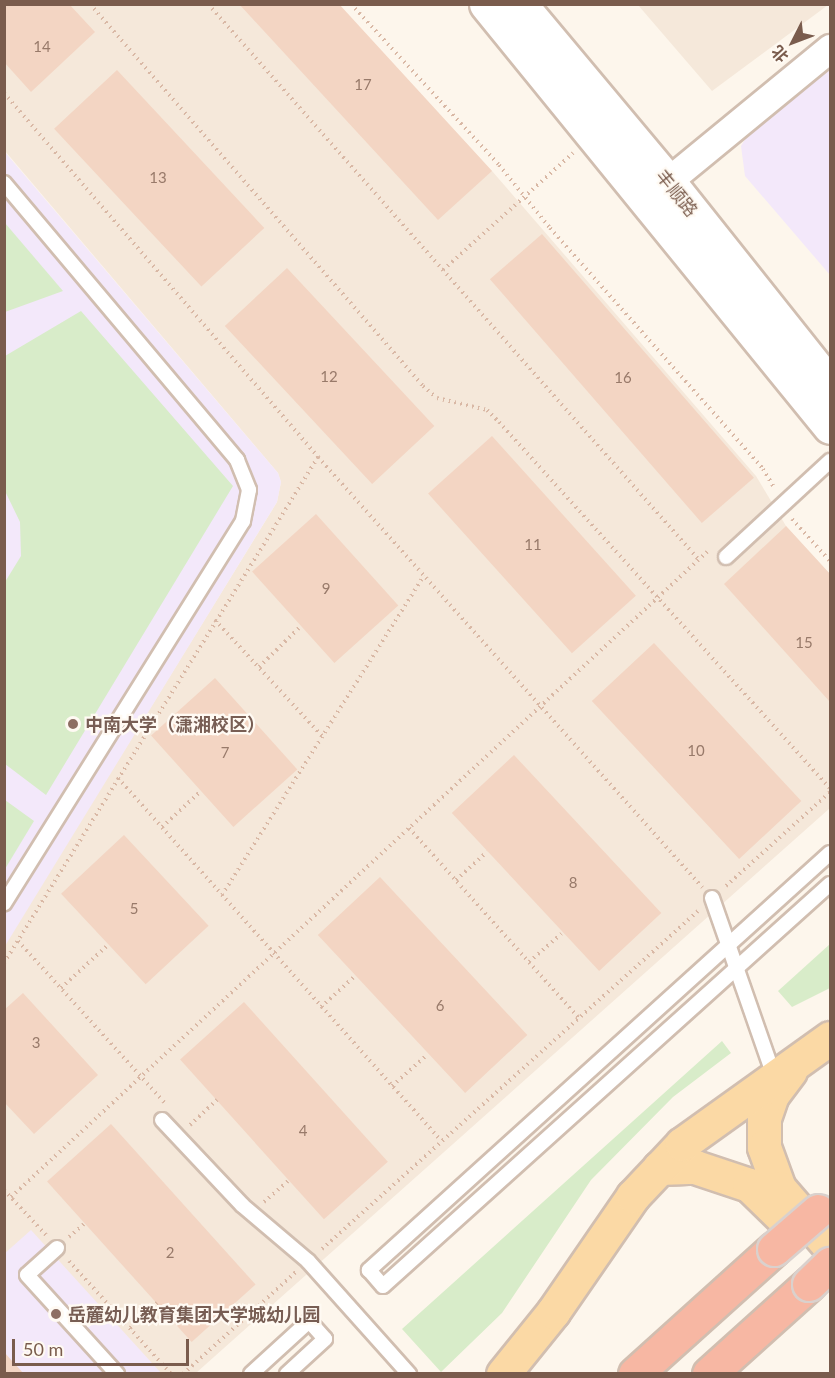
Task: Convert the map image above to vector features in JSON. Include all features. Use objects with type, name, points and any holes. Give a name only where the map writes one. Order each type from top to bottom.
[{"type":"highway","points":[[635,1374],[824,1205]]},
{"type":"highway","points":[[709,1374],[823,1273]]},
{"type":"main road","points":[[486,4],[831,427]]},
{"type":"main road","name":"丰顺路","points":[[520,4],[668,181],[831,385]]},
{"type":"main road","points":[[502,1374],[554,1312],[633,1196],[659,1168],[708,1123],[818,1046]]},
{"type":"main road","points":[[818,1046],[772,1095],[764,1118],[764,1147],[778,1188],[831,1247]]},
{"type":"main road","points":[[659,1168],[695,1167],[749,1185],[823,1273]]},
{"type":"street","points":[[668,181],[831,48]]},
{"type":"lane","points":[[4,183],[237,460],[249,490],[243,521],[4,904]]},
{"type":"lane","points":[[726,557],[831,461]]},
{"type":"lane","points":[[831,853],[369,1270],[383,1286],[831,884]]},
{"type":"lane","points":[[712,898],[774,1076]]},
{"type":"lane","points":[[162,1120],[242,1205],[308,1261],[408,1374]]},
{"type":"lane","points":[[57,1248],[27,1275],[117,1374]]},
{"type":"lane","points":[[251,1374],[309,1321],[325,1339],[287,1374]]},
{"type":"path","points":[[90,4],[423,386],[437,398],[487,410],[659,596],[831,790],[183,1374]]},
{"type":"path","points":[[208,4],[699,560]]},
{"type":"path","points":[[351,4],[524,196],[763,469],[784,504],[831,561]]},
{"type":"path","points":[[4,93],[318,457],[712,898]]},
{"type":"path","points":[[443,270],[594,135]]},
{"type":"path","points":[[4,963],[318,457]]},
{"type":"path","points":[[766,498],[783,483]]},
{"type":"path","points":[[11,1197],[716,544]]},
{"type":"path","points":[[222,895],[424,576]]},
{"type":"path","points":[[215,620],[322,736]]},
{"type":"path","points":[[258,667],[302,626]]},
{"type":"path","points":[[118,778],[441,1142]]},
{"type":"path","points":[[162,827],[201,791]]},
{"type":"path","points":[[409,828],[579,1018]]},
{"type":"path","points":[[456,880],[487,852]]},
{"type":"path","points":[[529,962],[561,934]]},
{"type":"path","points":[[61,988],[108,945]]},
{"type":"path","points":[[321,1007],[355,976]]},
{"type":"path","points":[[392,1086],[427,1055]]},
{"type":"path","points":[[187,1127],[218,1100]]},
{"type":"path","points":[[259,1207],[289,1180]]},
{"type":"path","points":[[4,1190],[171,1374]]},
{"type":"path","points":[[130,1328],[157,1303]]},
{"type":"shaded area","points":[[5,5],[339,5],[492,171],[756,476],[786,526],[830,574],[830,808],[196,1373],[5,1373],[4,946],[277,502],[281,482],[278,473],[5,151]]},
{"type":"shaded area","points":[[638,5],[828,5],[712,91]]},
{"type":"shaded area","points":[[830,63],[830,275],[745,176],[741,146],[750,131]]},
{"type":"shaded area","name":"中南大学（潇湘校区）","points":[[4,151],[278,473],[281,482],[277,502],[5,946]]},
{"type":"shaded area","name":"岳麓幼儿教育集团大学城幼儿园","points":[[31,1230],[161,1373],[5,1373],[4,1254]]},
{"type":"green space","points":[[5,223],[63,291],[5,312]]},
{"type":"green space","points":[[81,311],[233,486],[46,795],[5,764],[5,582],[21,556],[20,522],[5,491],[5,356]]},
{"type":"green space","points":[[5,800],[34,821],[5,869]]},
{"type":"green space","points":[[830,944],[830,988],[792,1007],[778,991]]},
{"type":"green space","points":[[722,1041],[731,1053],[673,1097],[591,1180],[502,1313],[441,1372],[402,1329]]},
{"type":"building","points":[[4,4],[69,4],[95,32],[31,92],[4,62]]},
{"type":"building","points":[[239,4],[339,4],[492,171],[438,220]]},
{"type":"building","points":[[117,70],[264,228],[201,287],[54,129]]},
{"type":"building","points":[[542,234],[754,478],[702,523],[490,279]]},
{"type":"building","points":[[287,268],[434,426],[372,484],[225,326]]},
{"type":"building","points":[[492,436],[636,596],[572,653],[428,494]]},
{"type":"building","points":[[316,514],[398,605],[334,663],[252,572]]},
{"type":"building","points":[[786,526],[830,574],[830,702],[724,584]]},
{"type":"building","points":[[654,643],[801,801],[739,859],[592,701]]},
{"type":"building","points":[[215,678],[297,769],[233,827],[151,736]]},
{"type":"building","points":[[514,755],[661,913],[599,971],[452,813]]},
{"type":"building","points":[[124,835],[209,926],[146,984],[61,894]]},
{"type":"building","points":[[380,877],[527,1035],[465,1093],[318,935]]},
{"type":"building","points":[[23,993],[98,1075],[34,1134],[4,1102],[4,1010]]},
{"type":"building","points":[[244,1002],[388,1162],[324,1219],[180,1060]]},
{"type":"building","points":[[111,1124],[256,1285],[192,1342],[47,1182]]},
{"type":"building","points":[[4,1352],[24,1374],[4,1374]]},
{"type":"place","name":"中南大学（潇湘校区）","points":[[73,724]]},
{"type":"place","name":"岳麓幼儿教育集团大学城幼儿园","points":[[56,1314]]}]
